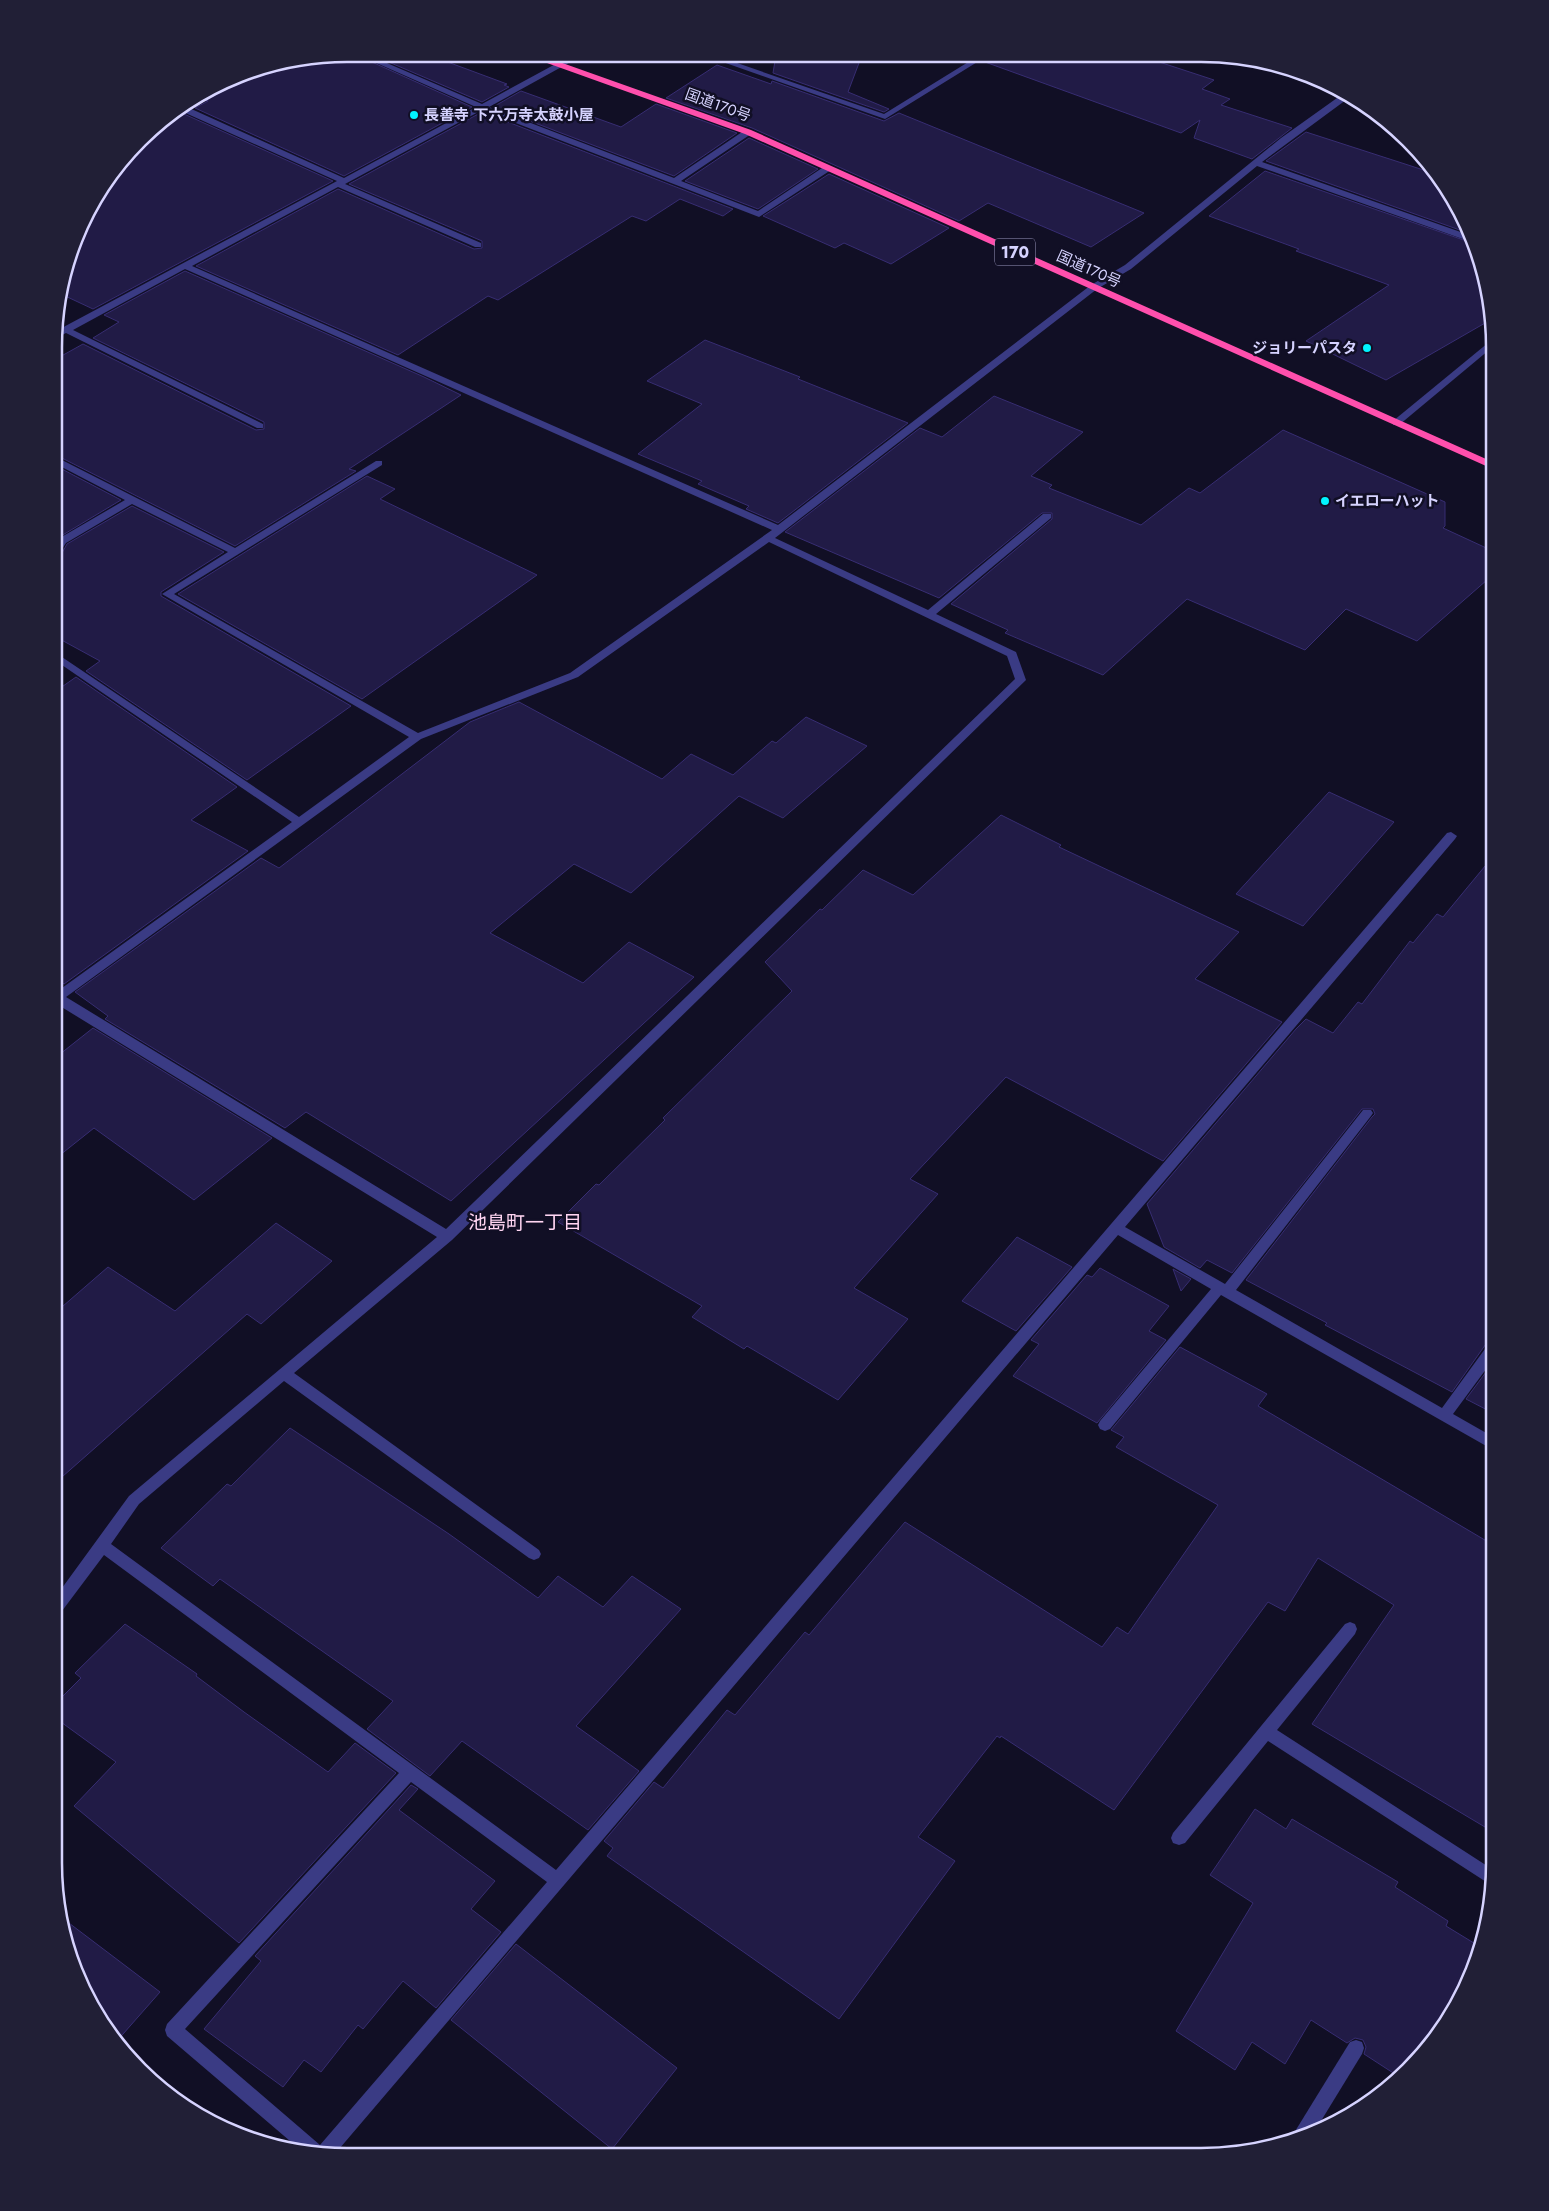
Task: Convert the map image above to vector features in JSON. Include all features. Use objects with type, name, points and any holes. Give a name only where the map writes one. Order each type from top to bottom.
[{"type":"highway","name":"国道170号","points":[[555,63],[748,132],[1486,463]]},
{"type":"street","points":[[381,63],[482,107],[759,214],[828,168]]},
{"type":"street","points":[[63,332],[565,63]]},
{"type":"street","points":[[730,63],[885,117],[972,63]]},
{"type":"street","points":[[63,993],[417,737],[574,676],[768,538],[1094,287],[1128,267],[1255,163],[1341,99]]},
{"type":"street","points":[[188,111],[478,245]]},
{"type":"street","points":[[676,181],[748,132]]},
{"type":"street","points":[[1255,163],[1464,237]]},
{"type":"street","points":[[185,266],[778,529]]},
{"type":"street","points":[[66,330],[260,426]]},
{"type":"street","points":[[1396,423],[1486,348]]},
{"type":"street","points":[[379,463],[167,594],[417,737]]},
{"type":"street","points":[[63,464],[235,552]]},
{"type":"street","points":[[63,540],[132,500]]},
{"type":"street","points":[[929,614],[1046,516]]},
{"type":"street","points":[[63,1598],[134,1500],[447,1236],[1021,680],[1012,654],[768,538]]},
{"type":"street","points":[[63,661],[299,822]]},
{"type":"street","points":[[329,2148],[1451,836]]},
{"type":"street","points":[[63,1002],[447,1236]]},
{"type":"street","points":[[1105,1425],[1224,1290],[1367,1113]]},
{"type":"street","points":[[1116,1228],[1486,1440]]},
{"type":"street","points":[[1444,1415],[1486,1358]]},
{"type":"street","points":[[284,1374],[534,1554]]},
{"type":"street","points":[[102,1546],[557,1880]]},
{"type":"street","points":[[1180,1838],[1350,1629]]},
{"type":"street","points":[[1267,1732],[1486,1874]]},
{"type":"street","points":[[308,2146],[173,2030],[410,1772]]},
{"type":"street","points":[[1306,2129],[1356,2048]]},
{"type":"building","points":[[329,63],[374,63],[472,107],[344,176],[195,108],[208,101],[206,100],[238,84],[274,72]]},
{"type":"building","points":[[391,63],[450,63],[507,84],[504,85],[509,87],[482,102]]},
{"type":"building","points":[[775,63],[859,63],[848,92],[889,109],[884,112],[773,73]]},
{"type":"building","points":[[988,63],[1162,63],[1214,80],[1202,89],[1230,99],[1221,105],[1292,128],[1252,159],[1194,138],[1200,120],[1181,133]]},
{"type":"building","points":[[717,65],[771,84],[772,81],[884,121],[899,113],[1144,213],[1091,247],[988,203],[959,221],[752,128],[666,98]]},
{"type":"building","points":[[521,91],[621,127],[656,104],[737,133],[674,176],[493,107]]},
{"type":"building","points":[[482,112],[733,209],[723,216],[680,199],[646,221],[632,216],[498,300],[488,296],[398,355],[196,266],[338,189],[474,249],[482,248],[482,241],[349,184]]},
{"type":"building","points":[[182,115],[333,181],[93,309],[67,297],[72,274],[84,238],[110,189],[146,146]]},
{"type":"building","points":[[1306,132],[1425,170],[1439,189],[1462,231],[1266,161]]},
{"type":"building","points":[[749,138],[818,169],[758,209],[685,181]]},
{"type":"building","points":[[1265,171],[1466,241],[1477,274],[1485,323],[1386,380],[1306,341],[1389,285],[1296,251],[1299,249],[1209,216]]},
{"type":"building","points":[[829,174],[949,228],[891,264],[844,243],[835,248],[763,216]]},
{"type":"building","points":[[185,271],[461,395],[349,469],[356,471],[235,546],[63,459],[63,355],[83,344],[256,430],[264,429],[264,422],[93,338],[119,322],[104,315]]},
{"type":"building","points":[[705,340],[800,377],[798,379],[908,423],[778,523],[746,509],[749,506],[698,484],[702,481],[638,454],[702,404],[647,381]]},
{"type":"building","points":[[994,396],[1083,432],[1031,476],[1052,485],[1049,488],[1141,525],[1189,488],[1200,493],[1283,430],[1445,502],[1445,526],[1443,528],[1486,548],[1486,581],[1417,641],[1346,609],[1305,650],[1187,599],[1103,675],[1005,633],[1008,630],[951,604],[1052,519],[1052,513],[1042,513],[939,598],[785,532],[920,428],[942,437]]},
{"type":"building","points":[[63,470],[121,500],[63,535]]},
{"type":"building","points":[[367,476],[395,489],[380,499],[537,575],[362,699],[178,594]]},
{"type":"building","points":[[132,506],[224,552],[161,592],[161,596],[351,706],[247,780],[86,671],[100,661],[63,641],[63,551],[67,544]]},
{"type":"building","points":[[76,677],[237,787],[191,820],[248,851],[64,984],[63,983],[63,686]]},
{"type":"building","points":[[519,702],[662,779],[691,754],[733,775],[772,741],[776,743],[806,717],[867,746],[783,818],[739,796],[631,893],[574,864],[490,933],[583,983],[629,942],[694,977],[451,1201],[306,1112],[285,1128],[105,1019],[108,1016],[75,992],[261,858],[279,868],[470,722]]},
{"type":"building","points":[[1329,792],[1394,822],[1303,926],[1236,894]]},
{"type":"building","points":[[1001,815],[1061,845],[1059,847],[1239,932],[1195,979],[1282,1022],[1163,1161],[1006,1077],[910,1179],[938,1194],[854,1288],[908,1319],[838,1400],[747,1346],[744,1349],[692,1317],[702,1306],[558,1222],[596,1184],[599,1185],[665,1120],[663,1118],[792,991],[765,962],[820,909],[822,910],[863,870],[913,895]]},
{"type":"building","points":[[1486,865],[1486,1344],[1452,1392],[1325,1325],[1327,1323],[1246,1280],[1375,1114],[1373,1109],[1362,1109],[1232,1273],[1207,1260],[1200,1268],[1164,1247],[1147,1204],[1306,1019],[1333,1033],[1358,1002],[1362,1004],[1410,941],[1413,943],[1437,914],[1443,917]]},
{"type":"building","points":[[93,1028],[272,1138],[194,1200],[94,1128],[63,1153],[63,1052]]},
{"type":"building","points":[[276,1223],[332,1261],[261,1324],[247,1314],[63,1476],[63,1306],[108,1267],[175,1311]]},
{"type":"building","points":[[1017,1237],[1072,1267],[1016,1331],[962,1301]]},
{"type":"building","points":[[1100,1268],[1169,1306],[1149,1331],[1166,1340],[1097,1423],[1013,1376],[1039,1344],[1031,1340],[1087,1275],[1092,1277]]},
{"type":"building","points":[[1173,1269],[1191,1279],[1181,1291]]},
{"type":"building","points":[[1180,1347],[1267,1394],[1258,1406],[1486,1541],[1486,1828],[1312,1724],[1394,1605],[1318,1558],[1285,1611],[1268,1602],[1114,1810],[1001,1736],[1000,1738],[997,1736],[918,1837],[955,1861],[839,2019],[607,1856],[613,1848],[604,1841],[654,1782],[663,1788],[727,1710],[735,1715],[805,1632],[809,1635],[905,1522],[1102,1647],[1117,1627],[1128,1634],[1218,1505],[1116,1447],[1124,1437],[1111,1430]]},
{"type":"building","points":[[1486,1372],[1486,1409],[1466,1399]]},
{"type":"building","points":[[290,1428],[449,1534],[538,1598],[558,1576],[603,1607],[632,1576],[681,1609],[576,1726],[639,1771],[588,1830],[462,1741],[430,1776],[367,1729],[393,1701],[220,1579],[213,1586],[161,1548],[227,1484],[231,1486]]},
{"type":"building","points":[[125,1624],[197,1674],[196,1676],[244,1712],[328,1772],[355,1743],[396,1773],[239,1943],[74,1806],[116,1762],[63,1724],[63,1696],[81,1678],[75,1673]]},
{"type":"building","points":[[411,1785],[418,1789],[399,1810],[495,1881],[471,1909],[501,1932],[436,2008],[403,1981],[363,2029],[358,2025],[321,2072],[304,2060],[283,2087],[204,2029],[261,1961],[255,1956]]},
{"type":"building","points":[[1255,1809],[1286,1829],[1292,1819],[1398,1882],[1395,1887],[1448,1921],[1446,1926],[1475,1944],[1465,1973],[1439,2022],[1416,2051],[1394,2073],[1364,2054],[1366,2047],[1363,2040],[1355,2038],[1347,2043],[1311,2020],[1285,2064],[1252,2042],[1235,2070],[1176,2031],[1253,1903],[1210,1875]]},
{"type":"building","points":[[69,1923],[160,1992],[121,2037],[110,2022],[84,1973]]},
{"type":"building","points":[[516,1944],[677,2068],[613,2148],[611,2148],[451,2020]]},
{"type":"place","name":"長善寺 下六万寺太鼓小屋","points":[[414,115]]},
{"type":"place","name":"ジョリーパスタ","points":[[1367,348]]},
{"type":"place","name":"イエローハット","points":[[1325,501]]},
{"type":"district","name":"池島町一丁目","points":[[525,1222]]}]
